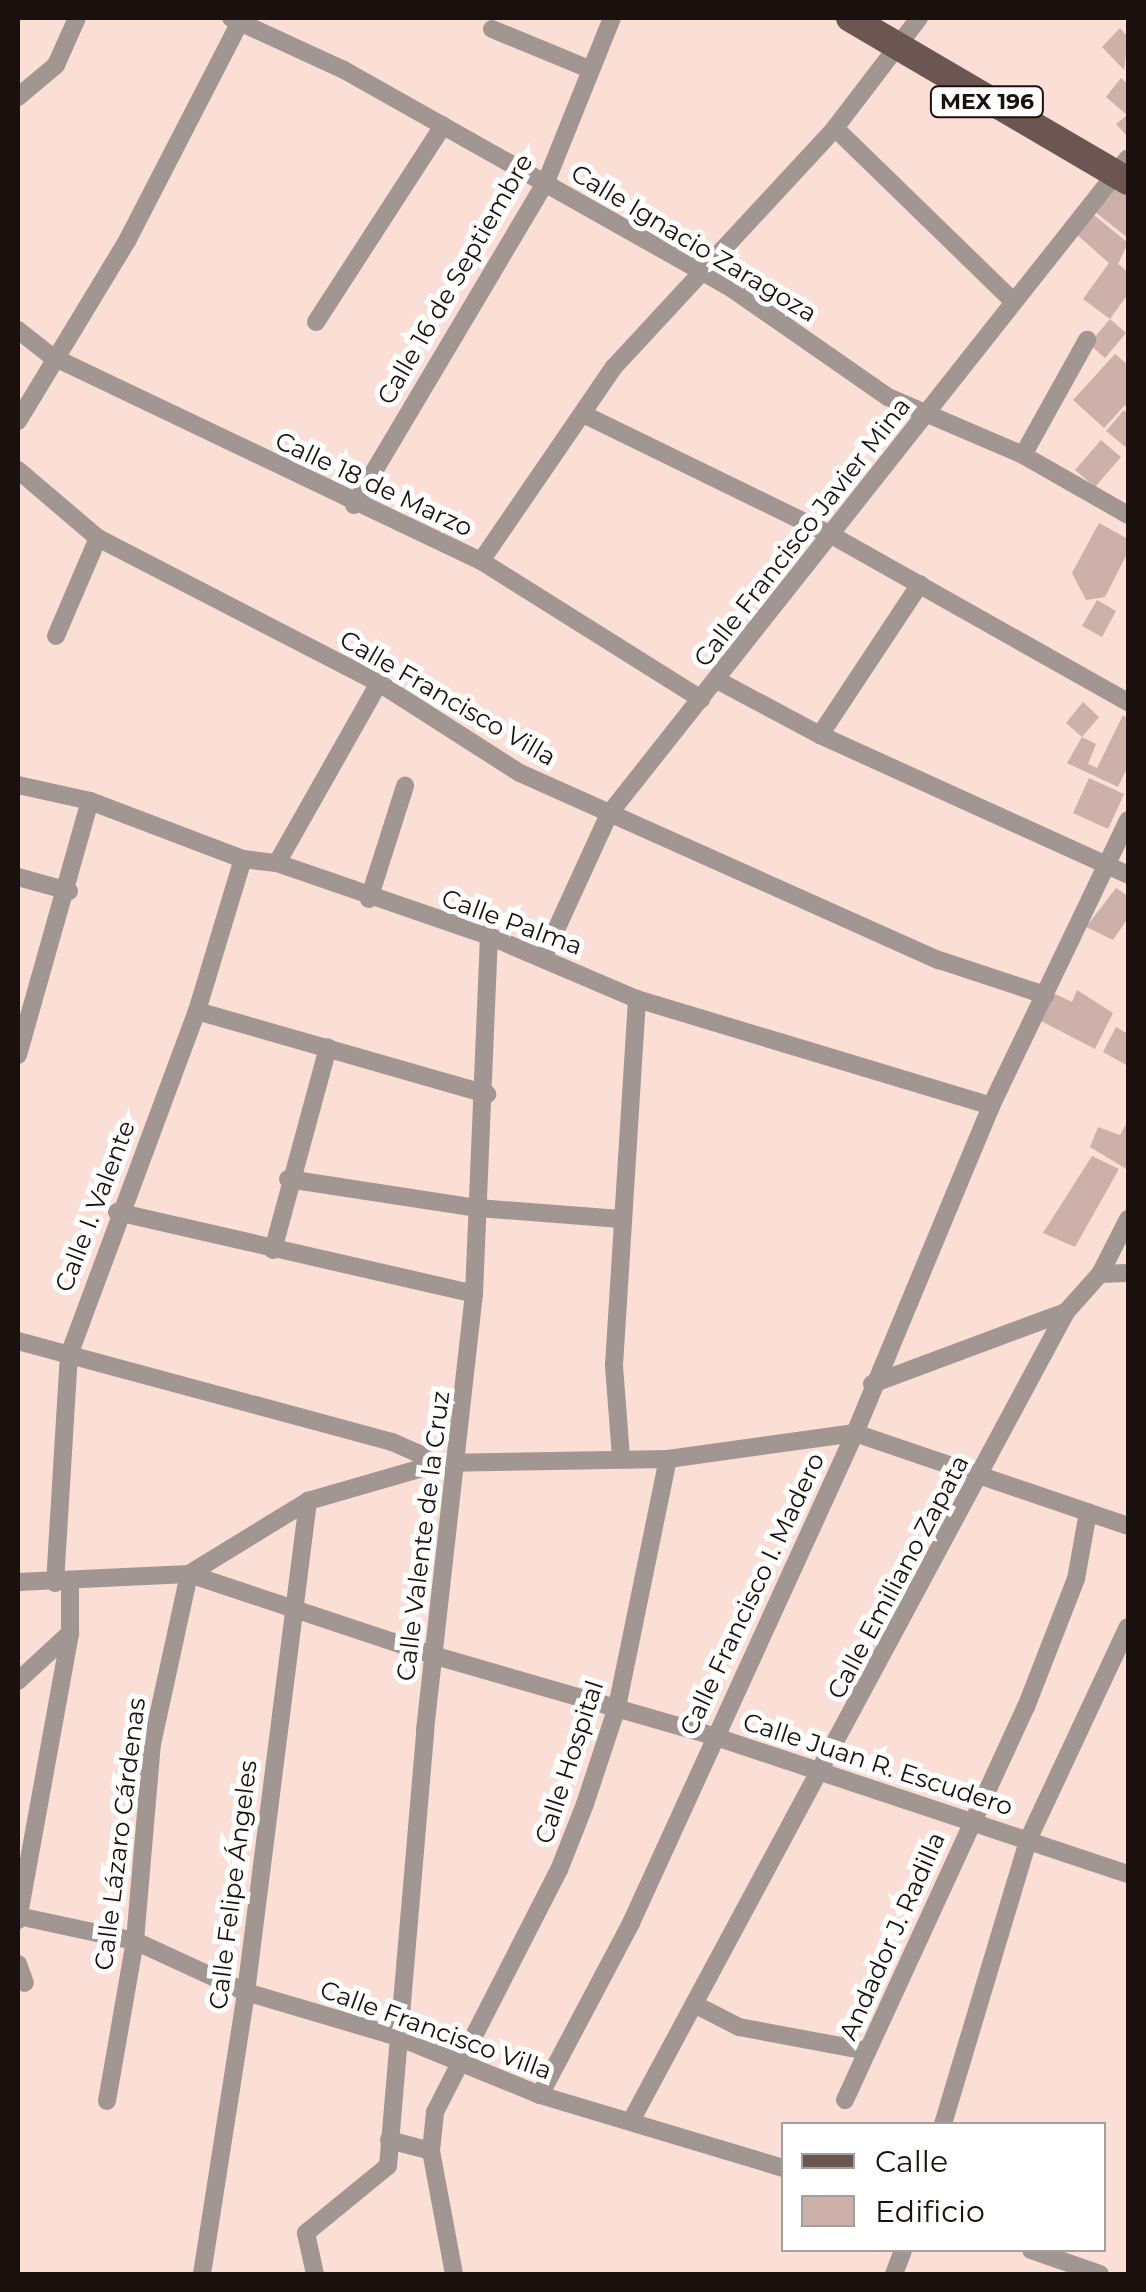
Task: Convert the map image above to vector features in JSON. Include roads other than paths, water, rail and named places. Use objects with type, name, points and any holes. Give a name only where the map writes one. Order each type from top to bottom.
[{"type":"main road","name":"MEX 196","points":[[850,18],[1124,170]]},
{"type":"street","points":[[18,97],[56,65],[77,18]]},
{"type":"street","name":"Calle 16 de Septiembre","points":[[354,504],[546,182],[612,18]]},
{"type":"street","points":[[481,562],[614,367],[835,128],[919,18]]},
{"type":"street","points":[[18,421],[51,356],[127,240],[238,19]]},
{"type":"street","name":"Calle Ignacio Zaragoza","points":[[238,19],[546,182],[702,274],[888,396],[1023,455],[1128,515]]},
{"type":"street","points":[[492,30],[588,70]]},
{"type":"street","points":[[316,322],[443,126]]},
{"type":"street","points":[[835,128],[1012,299]]},
{"type":"street","name":"Calle Francisco Javier Mina","points":[[544,956],[609,814],[833,536],[1012,299],[1124,170]]},
{"type":"street","name":"Calle 18 de Marzo","points":[[18,330],[51,356],[481,562],[702,700]]},
{"type":"street","points":[[1023,455],[1086,340]]},
{"type":"street","points":[[583,414],[833,536],[1128,702]]},
{"type":"street","name":"Calle Francisco Villa","points":[[18,470],[98,538],[379,683],[520,773],[939,960],[1045,995]]},
{"type":"street","points":[[56,636],[98,538]]},
{"type":"street","points":[[820,734],[920,584]]},
{"type":"street","points":[[717,680],[820,734],[1128,875]]},
{"type":"street","points":[[277,864],[379,683]]},
{"type":"street","name":"Calle Palma","points":[[18,785],[90,801],[243,859],[277,864],[370,899],[489,936],[544,956],[637,999],[991,1106]]},
{"type":"street","points":[[370,899],[405,786]]},
{"type":"street","points":[[18,1055],[69,891],[90,801]]},
{"type":"street","name":"Calle Francisco I. Madero","points":[[540,2096],[631,1923],[713,1736],[855,1433],[872,1384],[991,1106],[1128,820]]},
{"type":"street","name":"Calle I. Valente","points":[[18,1917],[70,1633],[62,1583],[69,1355],[117,1212],[197,1012],[243,859]]},
{"type":"street","points":[[18,877],[69,891]]},
{"type":"street","name":"Calle Valente de la Cruz","points":[[389,2140],[436,1656],[460,1463],[487,1094],[489,936]]},
{"type":"street","points":[[622,1458],[614,1366],[637,999]]},
{"type":"street","points":[[197,1012],[487,1094]]},
{"type":"street","points":[[272,1250],[288,1179],[328,1047]]},
{"type":"street","points":[[288,1179],[478,1208],[621,1219]]},
{"type":"street","points":[[117,1212],[474,1294]]},
{"type":"street","name":"Calle Emiliano Zapata","points":[[631,2122],[984,1472],[1066,1312],[1100,1274],[1128,1219]]},
{"type":"street","points":[[1100,1274],[1128,1273]]},
{"type":"street","points":[[872,1384],[1066,1312]]},
{"type":"street","points":[[18,1341],[392,1442],[440,1463]]},
{"type":"street","points":[[189,1574],[308,1501],[440,1463],[668,1458],[855,1433],[984,1472],[1128,1526]]},
{"type":"street","name":"Calle Hospital","points":[[430,2151],[435,2112],[559,1870],[617,1707],[668,1458]]},
{"type":"street","name":"Calle Felipe Ángeles","points":[[202,2274],[246,1992],[308,1501]]},
{"type":"street","name":"Andador J. Radilla","points":[[845,2100],[1076,1579],[1088,1512]]},
{"type":"street","name":"Calle Juan R. Escudero","points":[[18,1582],[62,1583],[189,1574],[436,1656],[713,1736],[1128,1874]]},
{"type":"street","name":"Calle Lázaro Cárdenas","points":[[107,2101],[135,1941],[152,1744],[189,1574]]},
{"type":"street","points":[[944,2122],[1028,1840],[1128,1626]]},
{"type":"street","points":[[18,1681],[70,1633]]},
{"type":"street","name":"Calle Francisco Villa","points":[[18,1917],[135,1941],[246,1992],[398,2037],[540,2096],[781,2167]]},
{"type":"street","points":[[18,1964],[25,1984]]},
{"type":"street","points":[[694,2004],[740,2026],[867,2051]]},
{"type":"street","points":[[315,2274],[306,2233],[388,2166],[389,2140],[430,2151],[454,2274]]},
{"type":"street","points":[[1037,2252],[1100,2274]]}]
